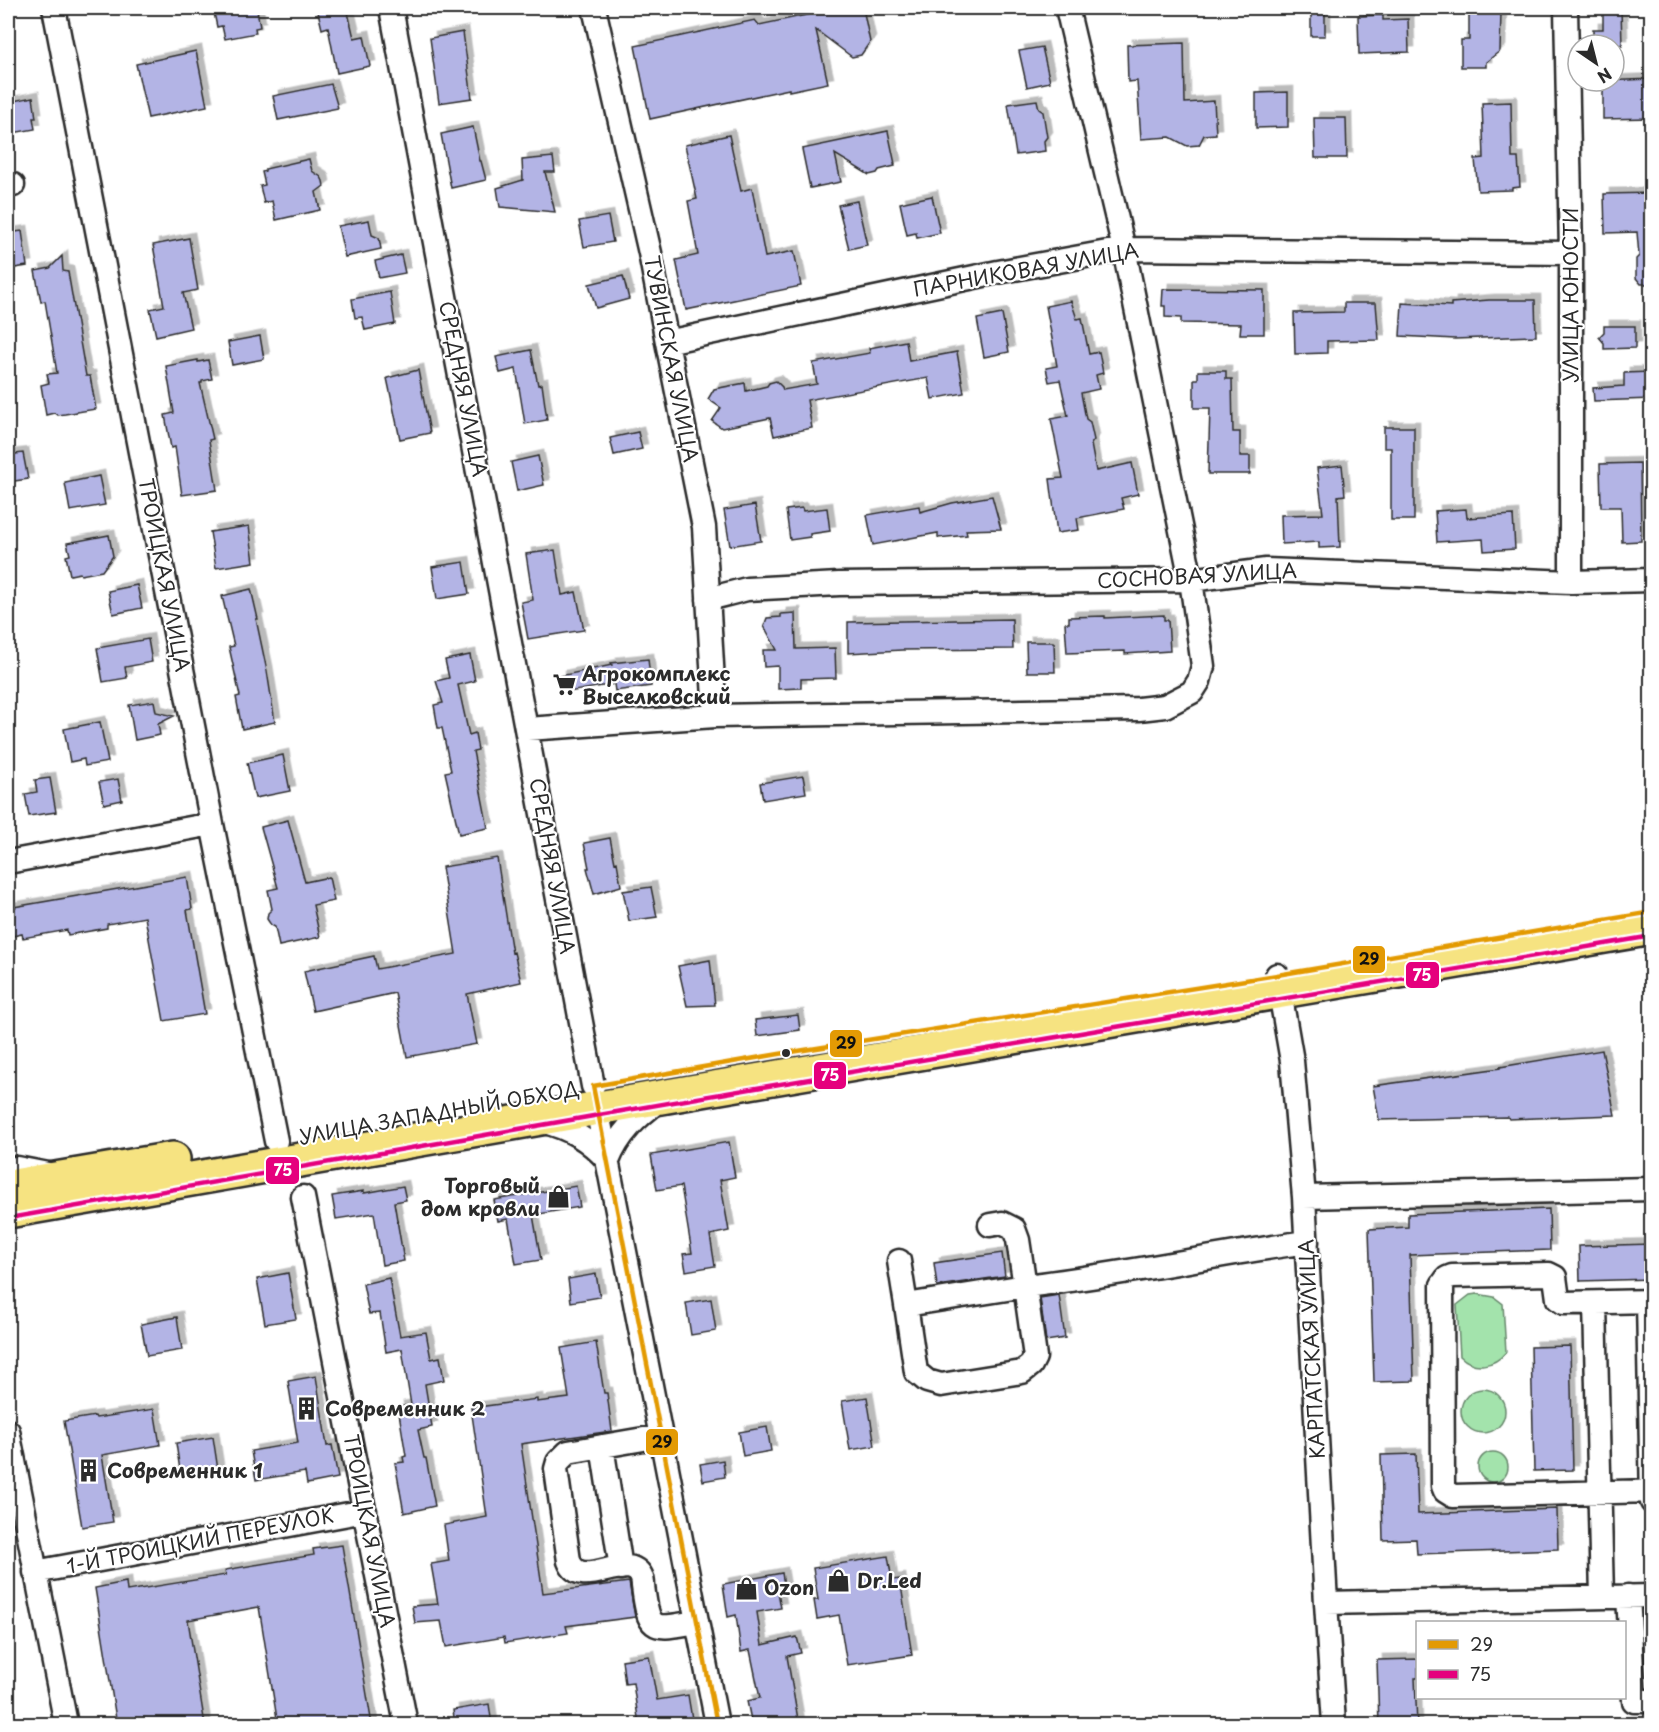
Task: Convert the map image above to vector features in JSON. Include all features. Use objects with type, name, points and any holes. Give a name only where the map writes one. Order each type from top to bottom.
[{"type":"highway","name":"УЛИЦА ЗАПАДНЫЙ ОБХОД","points":[[8,1211],[536,1120],[595,1097],[664,1097],[1278,984],[1652,912]]},
{"type":"highway","name":"УЛИЦА ЗАПАДНЫЙ ОБХОД","points":[[8,1187],[276,1142],[595,1097],[779,1054],[1278,984],[1652,928]]},
{"type":"street","name":"ТРОИЦКАЯ УЛИЦА","points":[[54,8],[276,1142]]},
{"type":"street","name":"СРЕДНЯЯ УЛИЦА","points":[[392,8],[595,1097],[717,1725]]},
{"type":"street","name":"ТУВИНСКАЯ УЛИЦА","points":[[594,8],[650,253],[704,527],[715,716]]},
{"type":"street","points":[[527,729],[715,716],[1139,709],[1165,706],[1192,692],[1199,681],[1203,666],[1191,580],[1124,249],[1067,8]]},
{"type":"street","name":"УЛИЦА ЮНОСТИ","points":[[1566,8],[1571,254],[1571,582]]},
{"type":"street","name":"ПАРНИКОВАЯ УЛИЦА","points":[[666,342],[998,272],[1124,249],[1571,254]]},
{"type":"street","name":"СОСНОВАЯ УЛИЦА","points":[[708,599],[747,590],[839,584],[1191,580],[1266,570],[1571,582],[1652,579]]},
{"type":"street","points":[[8,862],[212,824]]},
{"type":"street","name":"КАРПАТСКАЯ УЛИЦА","points":[[1278,984],[1292,1061],[1304,1197],[1334,1725]]},
{"type":"street","points":[[536,1120],[567,1129],[584,1138],[608,1161],[617,1141],[630,1125],[664,1097]]},
{"type":"street","points":[[8,1169],[17,1168],[64,1178]]},
{"type":"street","points":[[1304,1197],[1652,1189]]},
{"type":"street","name":"ТРОИЦКАЯ УЛИЦА","points":[[303,1197],[406,1725]]},
{"type":"street","points":[[898,1261],[916,1372],[927,1381],[941,1385],[1022,1372],[1035,1357],[1018,1240],[1014,1228],[1002,1223],[990,1225]]},
{"type":"street","points":[[906,1305],[1307,1242]]},
{"type":"street","points":[[1651,1491],[1453,1496],[1445,1491],[1443,1486],[1442,1285],[1444,1281],[1452,1276],[1549,1274],[1555,1277],[1556,1295],[1560,1302],[1649,1301],[1652,1502]]},
{"type":"street","points":[[1595,1302],[1602,1597]]},
{"type":"street","points":[[8,1431],[66,1725]]},
{"type":"street","points":[[661,1436],[568,1452],[558,1462],[556,1469],[569,1561],[577,1572],[585,1573],[633,1568],[639,1571],[642,1578],[647,1612],[651,1621],[657,1626],[666,1627],[697,1622]]},
{"type":"street","points":[[602,1446],[621,1568]]},
{"type":"street","name":"1-Й ТРОИЦКИЙ ПЕРЕУЛОК","points":[[35,1572],[365,1510]]},
{"type":"street","points":[[1628,1596],[1634,1701],[1652,1701]]},
{"type":"street","points":[[1326,1603],[1652,1596]]},
{"type":"green space","points":[[1470,1295],[1494,1297],[1503,1304],[1506,1352],[1496,1361],[1484,1365],[1471,1363],[1460,1356],[1457,1305]]},
{"type":"green space","points":[[1483,1389],[1498,1396],[1505,1411],[1498,1426],[1483,1433],[1468,1426],[1461,1411],[1468,1396]]},
{"type":"green space","points":[[1493,1452],[1504,1456],[1508,1467],[1504,1478],[1493,1482],[1482,1478],[1478,1467],[1482,1456]]},
{"type":"building","points":[[213,8],[253,8],[254,11],[257,10],[260,27],[255,28],[256,33],[225,39],[222,26],[217,27]]},
{"type":"building","points":[[317,8],[347,8],[354,38],[364,36],[370,66],[337,73],[328,27],[322,29]]},
{"type":"building","points":[[831,8],[863,8],[870,42],[861,55],[852,57],[816,30],[828,83],[789,91],[789,89],[650,119],[635,46],[755,20],[759,25],[831,10]]},
{"type":"building","points":[[1603,8],[1621,8],[1622,33],[1593,33],[1593,29],[1603,29]]},
{"type":"building","points":[[1311,10],[1325,10],[1325,36],[1311,36]]},
{"type":"building","points":[[1469,13],[1501,13],[1500,51],[1486,62],[1486,67],[1461,67],[1461,40],[1469,40]]},
{"type":"building","points":[[1383,15],[1383,20],[1408,19],[1409,52],[1359,54],[1358,16]]},
{"type":"building","points":[[463,32],[472,98],[439,103],[430,38]]},
{"type":"building","points":[[1184,43],[1185,103],[1214,101],[1216,134],[1204,135],[1199,145],[1187,146],[1170,137],[1141,139],[1137,81],[1128,82],[1127,45]]},
{"type":"building","points":[[1042,47],[1050,82],[1027,87],[1019,51]]},
{"type":"building","points":[[196,51],[207,106],[148,118],[136,64]]},
{"type":"building","points":[[1652,79],[1652,118],[1603,119],[1603,93],[1626,93],[1626,80]]},
{"type":"building","points":[[331,84],[338,108],[278,120],[273,96]]},
{"type":"building","points":[[1288,92],[1288,127],[1256,128],[1256,93]]},
{"type":"building","points":[[33,97],[35,129],[13,133],[11,123],[8,124],[8,102]]},
{"type":"building","points":[[1037,100],[1039,109],[1043,112],[1047,137],[1044,141],[1045,151],[1016,155],[1008,104]]},
{"type":"building","points":[[1511,102],[1512,158],[1518,158],[1520,187],[1512,188],[1512,190],[1478,191],[1475,159],[1484,158],[1482,103]]},
{"type":"building","points":[[1314,118],[1346,118],[1347,158],[1315,158]]},
{"type":"building","points":[[473,127],[486,180],[451,188],[441,134]]},
{"type":"building","points":[[888,131],[895,166],[869,175],[835,154],[841,182],[810,188],[802,149]]},
{"type":"building","points":[[729,135],[741,191],[752,188],[765,257],[794,251],[801,286],[686,310],[676,260],[698,255],[688,201],[697,199],[685,145]]},
{"type":"building","points":[[553,157],[555,172],[545,172],[555,212],[500,207],[497,188],[523,180],[522,160]]},
{"type":"building","points":[[309,159],[312,171],[323,181],[324,186],[316,192],[320,210],[276,220],[272,201],[264,203],[260,186],[265,185],[262,172],[265,169]]},
{"type":"building","points":[[1652,193],[1652,284],[1641,284],[1636,278],[1636,259],[1639,256],[1637,232],[1605,233],[1604,194]]},
{"type":"building","points":[[932,196],[940,233],[917,238],[916,233],[907,235],[900,203]]},
{"type":"building","points":[[857,201],[867,245],[849,249],[838,205]]},
{"type":"building","points":[[608,216],[613,242],[584,247],[579,221]]},
{"type":"building","points":[[369,220],[372,235],[379,238],[381,249],[345,257],[338,226]]},
{"type":"building","points":[[22,231],[27,266],[8,269],[8,233]]},
{"type":"building","points":[[189,238],[198,290],[183,293],[191,328],[156,336],[150,309],[164,306],[153,245]]},
{"type":"building","points":[[401,255],[405,273],[379,278],[375,261]]},
{"type":"building","points":[[62,256],[63,271],[68,272],[86,376],[90,376],[96,409],[46,415],[41,385],[49,383],[47,374],[57,373],[45,301],[41,302],[35,271],[50,268]]},
{"type":"building","points":[[623,276],[629,299],[596,308],[589,284]]},
{"type":"building","points":[[1163,289],[1264,290],[1264,334],[1240,334],[1241,324],[1181,323],[1181,318],[1165,317],[1165,306],[1162,306]]},
{"type":"building","points":[[390,292],[395,324],[365,330],[362,317],[355,318],[352,299]]},
{"type":"building","points":[[1535,300],[1536,336],[1455,339],[1400,336],[1402,303],[1451,306],[1451,303]]},
{"type":"building","points":[[1071,301],[1077,319],[1082,318],[1089,354],[1099,352],[1103,373],[1096,375],[1099,389],[1081,393],[1086,419],[1090,422],[1094,440],[1091,444],[1096,471],[1132,463],[1138,494],[1121,498],[1124,509],[1077,518],[1079,530],[1057,533],[1050,479],[1063,478],[1051,419],[1068,416],[1060,380],[1049,382],[1046,368],[1057,366],[1046,306]]},
{"type":"building","points":[[1344,303],[1376,303],[1379,340],[1327,341],[1327,353],[1295,354],[1294,313],[1344,312]]},
{"type":"building","points":[[1002,314],[1009,352],[984,357],[977,319]]},
{"type":"building","points":[[1604,326],[1635,326],[1635,348],[1604,349],[1604,343],[1599,337],[1604,332]]},
{"type":"building","points":[[260,336],[264,359],[232,365],[228,342]]},
{"type":"building","points":[[906,341],[909,361],[957,352],[964,393],[932,399],[928,378],[807,400],[812,428],[774,436],[770,418],[722,428],[712,421],[721,408],[708,399],[714,389],[745,383],[746,391],[767,386],[776,381],[783,390],[817,384],[813,363],[870,353],[869,348]]},
{"type":"building","points":[[531,350],[538,385],[542,384],[547,420],[525,424],[516,369],[500,373],[496,357]]},
{"type":"building","points":[[198,360],[198,362],[208,360],[212,379],[200,383],[213,439],[209,440],[217,490],[182,495],[175,447],[171,448],[165,415],[174,413],[166,366]]},
{"type":"building","points":[[418,370],[430,433],[400,439],[387,378]]},
{"type":"building","points":[[1198,371],[1226,371],[1226,379],[1232,379],[1233,432],[1240,432],[1240,456],[1250,456],[1250,474],[1208,474],[1210,408],[1194,408],[1194,379],[1198,379]]},
{"type":"building","points":[[1650,372],[1652,399],[1594,401],[1593,388],[1624,386],[1624,373]]},
{"type":"building","points":[[1384,427],[1414,427],[1414,520],[1391,520],[1391,448],[1384,448]]},
{"type":"building","points":[[638,432],[642,449],[614,455],[610,438]]},
{"type":"building","points":[[23,453],[28,479],[8,482],[8,455]]},
{"type":"building","points":[[538,456],[544,485],[517,491],[511,462]]},
{"type":"building","points":[[1640,463],[1641,541],[1622,542],[1621,507],[1601,507],[1600,464]]},
{"type":"building","points":[[1342,465],[1345,495],[1338,496],[1340,547],[1319,548],[1319,542],[1282,544],[1281,515],[1323,514],[1317,468]]},
{"type":"building","points":[[99,476],[105,505],[70,511],[65,483]]},
{"type":"building","points":[[992,496],[1001,529],[966,530],[967,535],[938,538],[938,533],[873,545],[867,515],[919,506],[920,512],[952,503]]},
{"type":"building","points":[[755,505],[761,541],[730,546],[724,510]]},
{"type":"building","points":[[802,508],[803,511],[827,508],[830,531],[790,540],[786,510]]},
{"type":"building","points":[[1466,509],[1467,518],[1513,515],[1515,549],[1484,551],[1483,539],[1437,542],[1435,511]]},
{"type":"building","points":[[249,526],[254,562],[216,568],[210,532]]},
{"type":"building","points":[[109,535],[113,556],[102,571],[70,575],[66,556],[70,555],[67,543]]},
{"type":"building","points":[[555,550],[562,595],[576,592],[584,630],[528,639],[521,602],[533,600],[526,554]]},
{"type":"building","points":[[464,562],[469,594],[437,599],[432,567]]},
{"type":"building","points":[[137,585],[142,608],[113,614],[108,591]]},
{"type":"building","points":[[251,589],[275,722],[242,729],[236,697],[240,696],[229,647],[234,646],[222,596]]},
{"type":"building","points":[[795,613],[796,649],[835,648],[836,678],[801,679],[801,688],[778,689],[778,666],[764,667],[763,650],[777,650],[764,626],[767,618]]},
{"type":"building","points":[[1164,615],[1164,620],[1168,620],[1170,651],[1125,654],[1125,651],[1067,653],[1065,623],[1069,623],[1069,617]]},
{"type":"building","points":[[1012,619],[1013,649],[848,653],[848,622]]},
{"type":"building","points":[[148,639],[152,662],[125,667],[127,678],[103,682],[97,648]]},
{"type":"building","points":[[1026,642],[1054,642],[1055,672],[1027,672]]},
{"type":"building","points":[[470,655],[475,681],[458,685],[469,735],[475,733],[478,750],[473,751],[488,828],[459,834],[445,772],[451,771],[442,728],[438,728],[434,705],[443,703],[436,681],[449,678],[445,660]]},
{"type":"building","points":[[648,659],[651,686],[615,691],[614,684],[563,693],[560,676],[612,665],[611,663]]},
{"type":"building","points":[[154,701],[156,712],[174,716],[158,724],[160,735],[135,740],[129,705]]},
{"type":"building","points":[[100,722],[108,762],[85,766],[84,759],[70,762],[64,729]]},
{"type":"building","points":[[283,755],[290,791],[255,798],[247,763]]},
{"type":"building","points":[[803,776],[806,793],[763,800],[760,783]]},
{"type":"building","points":[[50,778],[56,812],[29,816],[25,794],[37,792],[35,780]]},
{"type":"building","points":[[118,779],[122,800],[104,804],[99,782]]},
{"type":"building","points":[[288,820],[305,882],[329,877],[334,901],[313,905],[320,937],[279,946],[275,927],[267,919],[272,909],[268,890],[278,888],[261,827]]},
{"type":"building","points":[[610,838],[621,886],[594,894],[587,868],[589,868],[584,843]]},
{"type":"building","points":[[497,858],[512,953],[514,952],[521,982],[467,994],[477,1044],[407,1057],[395,993],[313,1011],[304,971],[374,956],[377,969],[456,954],[442,867]]},
{"type":"building","points":[[187,877],[192,909],[187,910],[205,1014],[164,1021],[145,917],[107,924],[107,928],[68,935],[67,930],[23,938],[22,934],[8,937],[8,908]]},
{"type":"building","points":[[651,887],[657,917],[629,921],[623,891]]},
{"type":"building","points":[[710,960],[715,1005],[687,1006],[678,966]]},
{"type":"building","points":[[798,1015],[800,1030],[757,1036],[755,1020]]},
{"type":"building","points":[[1602,1050],[1615,1115],[1379,1120],[1373,1086],[1500,1068]]},
{"type":"building","points":[[729,1142],[735,1177],[720,1180],[729,1231],[710,1235],[715,1266],[686,1271],[683,1254],[692,1253],[681,1186],[657,1190],[651,1155]]},
{"type":"building","points":[[403,1186],[406,1200],[394,1202],[404,1261],[382,1265],[374,1213],[336,1219],[332,1196]]},
{"type":"building","points":[[576,1186],[580,1207],[533,1215],[541,1260],[516,1264],[508,1219],[498,1221],[494,1200]]},
{"type":"building","points":[[1549,1209],[1550,1250],[1410,1255],[1414,1381],[1374,1382],[1369,1229],[1408,1227],[1408,1214]]},
{"type":"building","points":[[1652,1244],[1652,1279],[1580,1281],[1579,1246]]},
{"type":"building","points":[[1002,1253],[1005,1276],[937,1286],[934,1263]]},
{"type":"building","points":[[288,1273],[296,1319],[265,1324],[257,1279]]},
{"type":"building","points":[[596,1274],[600,1297],[571,1302],[568,1279]]},
{"type":"building","points":[[389,1278],[400,1336],[426,1332],[431,1359],[440,1357],[444,1380],[425,1384],[432,1427],[418,1430],[435,1506],[404,1513],[395,1463],[404,1462],[403,1457],[406,1456],[398,1407],[411,1405],[402,1349],[386,1352],[380,1313],[369,1314],[363,1284]]},
{"type":"building","points":[[1059,1295],[1065,1338],[1046,1341],[1040,1298]]},
{"type":"building","points":[[711,1299],[716,1331],[691,1335],[686,1303]]},
{"type":"building","points":[[177,1317],[182,1350],[147,1356],[141,1324]]},
{"type":"building","points":[[596,1342],[604,1393],[607,1393],[612,1431],[521,1444],[543,1593],[629,1582],[635,1617],[566,1626],[568,1633],[505,1643],[504,1637],[446,1647],[441,1621],[415,1623],[412,1606],[438,1604],[431,1564],[449,1561],[444,1525],[487,1517],[471,1408],[537,1399],[537,1402],[569,1398],[561,1348]]},
{"type":"building","points":[[1570,1346],[1573,1470],[1534,1471],[1531,1347]]},
{"type":"building","points":[[316,1376],[327,1446],[332,1445],[338,1478],[307,1484],[305,1472],[256,1480],[251,1451],[298,1443],[288,1381]]},
{"type":"building","points":[[867,1397],[875,1446],[850,1450],[842,1401]]},
{"type":"building","name":"Современник 1","points":[[154,1409],[160,1445],[102,1455],[113,1522],[82,1527],[64,1421]]},
{"type":"building","points":[[767,1427],[771,1451],[743,1456],[739,1432]]},
{"type":"building","points":[[213,1437],[218,1470],[181,1477],[176,1443]]},
{"type":"building","points":[[1416,1454],[1418,1514],[1557,1509],[1558,1549],[1417,1554],[1416,1539],[1383,1540],[1381,1455]]},
{"type":"building","points":[[723,1460],[725,1477],[703,1481],[700,1464]]},
{"type":"building","points":[[342,1545],[372,1725],[278,1725],[259,1607],[188,1620],[205,1725],[117,1725],[95,1588],[126,1582],[127,1591],[226,1575],[225,1570],[314,1555],[313,1549]]},
{"type":"building","points":[[888,1556],[892,1580],[900,1579],[912,1655],[847,1665],[839,1615],[817,1619],[814,1600],[818,1600],[813,1568]]},
{"type":"building","points":[[782,1573],[785,1591],[778,1592],[781,1608],[757,1612],[762,1645],[797,1637],[801,1653],[787,1656],[799,1725],[752,1725],[747,1701],[760,1698],[750,1650],[741,1652],[736,1615],[728,1617],[723,1584]]},
{"type":"building","points":[[649,1656],[657,1700],[688,1695],[693,1725],[639,1725],[633,1683],[625,1684],[622,1660]]},
{"type":"building","points":[[1416,1659],[1417,1725],[1379,1725],[1377,1660]]},
{"type":"building","points":[[489,1704],[492,1725],[455,1725],[453,1710]]},
{"type":"transit line","name":"29","points":[[717,1724],[593,1086],[1652,912]]},
{"type":"transit line","name":"75","points":[[9,1218],[668,1103],[1652,936]]},
{"type":"place","name":"Агрокомплекс Выселковский","points":[[564,685]]},
{"type":"place","name":"Торговый дом кровли","points":[[558,1197]]},
{"type":"place","name":"Современник 2","points":[[307,1409]]},
{"type":"place","name":"Современник 1","points":[[89,1471]]},
{"type":"place","name":"Dr.Led","points":[[839,1581]]},
{"type":"place","name":"Ozon","points":[[746,1588]]}]
